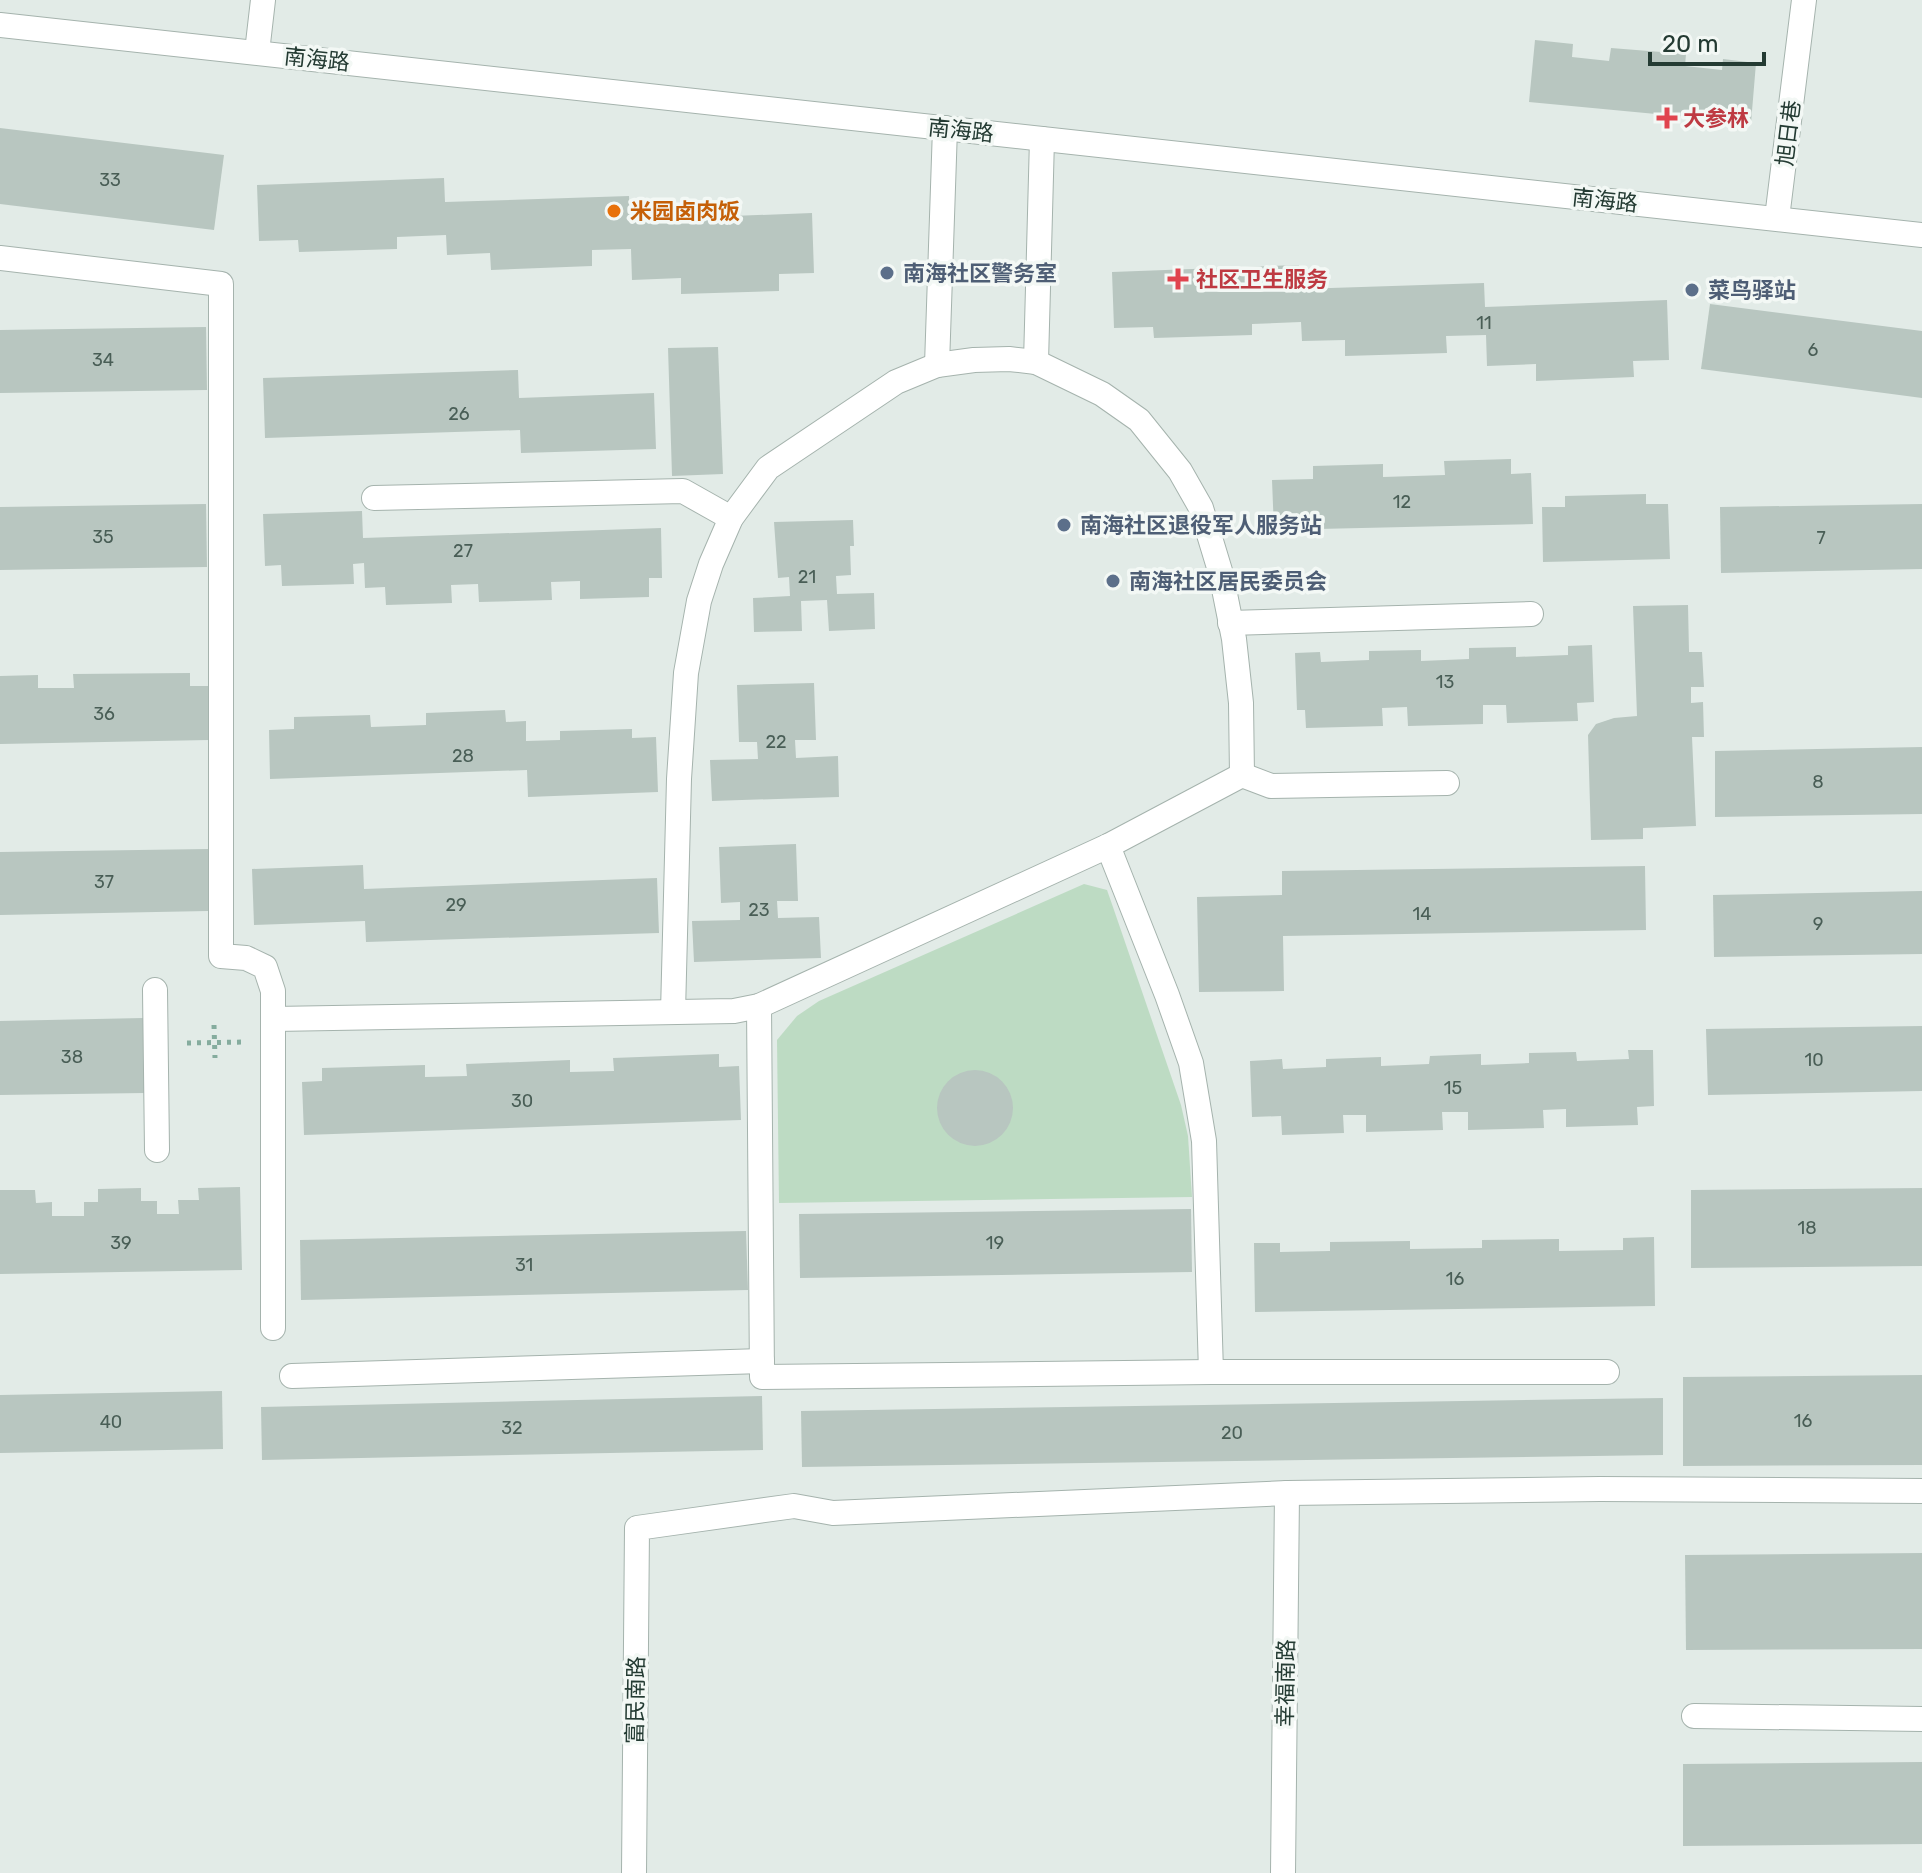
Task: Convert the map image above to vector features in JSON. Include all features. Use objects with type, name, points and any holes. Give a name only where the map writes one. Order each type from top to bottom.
[{"type":"street","points":[[257,52],[263,0]]},
{"type":"street","name":"旭日巷","points":[[1777,218],[1804,0]]},
{"type":"street","name":"南海路","points":[[0,25],[1922,235]]},
{"type":"street","points":[[937,365],[945,128]]},
{"type":"street","points":[[1036,362],[1042,139]]},
{"type":"street","points":[[0,258],[221,284],[221,956],[246,958],[265,967],[273,991],[273,1328]]},
{"type":"street","points":[[673,1012],[679,779],[686,673],[699,601],[711,564],[731,518],[768,468],[896,382],[937,365],[974,360],[1036,362],[1102,394],[1139,420],[1180,471],[1201,508],[1221,574],[1241,703],[1242,775]]},
{"type":"street","points":[[374,498],[683,491],[731,518]]},
{"type":"street","points":[[1230,623],[1531,614]]},
{"type":"street","points":[[274,1030],[734,1011],[759,1006],[1108,846],[1242,775],[1271,786],[1447,783]]},
{"type":"street","points":[[1108,846],[1191,1063],[1204,1141],[1211,1372]]},
{"type":"street","points":[[155,990],[157,1150]]},
{"type":"street","points":[[759,1006],[762,1377],[1607,1372]]},
{"type":"street","points":[[292,1376],[762,1361]]},
{"type":"street","points":[[1287,1493],[1600,1489],[1922,1491]]},
{"type":"street","name":"富民南路","points":[[634,1873],[637,1528],[794,1506],[833,1513],[1287,1493]]},
{"type":"street","name":"幸福南路","points":[[1283,1873],[1287,1493]]},
{"type":"street","points":[[1694,1716],[1922,1719]]},
{"type":"path","points":[[214,1025],[215,1058]]},
{"type":"path","points":[[155,1044],[215,1042],[274,1030]]},
{"type":"green space","points":[[1084,884],[1107,890],[1114,910],[1181,1105],[1188,1136],[1192,1197],[779,1203],[777,1040],[797,1016],[819,1001]]},
{"type":"building","points":[[1535,40],[1573,44],[1572,57],[1609,61],[1611,48],[1686,54],[1685,66],[1722,70],[1723,59],[1756,63],[1751,123],[1529,102]]},
{"type":"building","points":[[0,128],[224,155],[214,230],[0,204]]},
{"type":"building","points":[[444,178],[445,202],[629,196],[630,220],[812,213],[814,273],[779,274],[779,291],[681,294],[681,278],[632,280],[631,249],[592,250],[592,266],[491,270],[490,253],[447,255],[446,235],[397,237],[397,249],[299,252],[298,240],[259,241],[257,185]]},
{"type":"building","points":[[1299,265],[1300,289],[1484,283],[1485,307],[1667,300],[1669,360],[1633,361],[1634,377],[1536,381],[1536,364],[1487,366],[1486,335],[1446,336],[1447,353],[1345,356],[1345,340],[1302,341],[1301,322],[1252,324],[1252,335],[1154,338],[1153,327],[1114,328],[1112,272]]},
{"type":"building","points":[[1710,304],[1922,331],[1922,398],[1701,369]]},
{"type":"building","points":[[206,327],[207,390],[0,393],[0,330]]},
{"type":"building","points":[[718,347],[723,474],[672,476],[668,348]]},
{"type":"building","points":[[518,370],[519,398],[654,393],[656,449],[521,453],[520,430],[265,438],[263,378]]},
{"type":"building","points":[[1511,459],[1511,474],[1531,473],[1533,524],[1274,530],[1272,480],[1313,479],[1313,466],[1383,464],[1383,477],[1445,475],[1444,461]]},
{"type":"building","points":[[1646,494],[1646,504],[1668,504],[1670,559],[1543,562],[1542,507],[1565,507],[1565,496]]},
{"type":"building","points":[[206,504],[207,567],[0,570],[0,507]]},
{"type":"building","points":[[1922,504],[1922,569],[1721,573],[1720,507]]},
{"type":"building","points":[[362,511],[363,538],[661,528],[662,578],[649,578],[649,597],[580,599],[580,581],[551,582],[552,600],[479,602],[478,584],[451,585],[452,603],[386,605],[385,587],[365,588],[364,563],[353,564],[354,584],[282,586],[281,565],[265,566],[263,514]]},
{"type":"building","points":[[853,520],[851,575],[836,576],[837,594],[874,593],[875,629],[829,631],[827,600],[801,601],[802,631],[754,632],[753,598],[790,596],[789,577],[778,578],[774,522]]},
{"type":"building","points":[[1688,605],[1689,652],[1702,652],[1704,687],[1691,687],[1691,703],[1703,702],[1704,737],[1692,737],[1696,826],[1643,828],[1643,839],[1591,840],[1588,735],[1596,724],[1614,718],[1637,716],[1633,606]]},
{"type":"building","points":[[1592,645],[1594,702],[1577,703],[1578,721],[1507,723],[1506,705],[1483,705],[1483,724],[1408,726],[1407,707],[1382,708],[1383,726],[1306,728],[1305,710],[1297,710],[1295,653],[1320,652],[1321,662],[1369,660],[1369,651],[1421,650],[1421,661],[1469,659],[1469,648],[1516,647],[1516,657],[1568,655],[1568,646]]},
{"type":"building","points":[[190,673],[190,686],[208,686],[209,740],[0,744],[0,676],[38,675],[38,688],[74,688],[73,674]]},
{"type":"building","points":[[814,683],[816,740],[795,740],[796,758],[838,756],[839,797],[712,801],[710,760],[758,759],[757,742],[739,742],[737,685]]},
{"type":"building","points":[[505,710],[506,722],[526,721],[526,741],[560,740],[560,731],[632,729],[632,738],[656,737],[658,792],[528,797],[527,770],[270,779],[269,730],[294,729],[294,717],[370,715],[371,727],[426,725],[426,713]]},
{"type":"building","points":[[1922,747],[1922,814],[1715,817],[1715,751]]},
{"type":"building","points":[[796,844],[798,901],[777,901],[778,918],[819,917],[821,958],[694,962],[692,921],[740,920],[740,902],[721,903],[719,847]]},
{"type":"building","points":[[208,849],[208,911],[0,915],[0,852]]},
{"type":"building","points":[[363,865],[364,889],[657,878],[659,933],[366,942],[365,921],[254,925],[252,869]]},
{"type":"building","points":[[1645,866],[1646,930],[1283,936],[1284,991],[1199,992],[1197,897],[1282,895],[1282,871]]},
{"type":"building","points":[[1922,891],[1922,954],[1714,957],[1713,895]]},
{"type":"building","points":[[143,1018],[145,1093],[0,1095],[0,1021]]},
{"type":"building","points":[[1922,1026],[1922,1091],[1708,1095],[1706,1029]]},
{"type":"building","points":[[1628,1050],[1653,1050],[1654,1106],[1637,1107],[1638,1125],[1566,1127],[1566,1109],[1543,1110],[1544,1128],[1468,1130],[1468,1112],[1442,1112],[1443,1130],[1366,1132],[1366,1115],[1343,1115],[1344,1133],[1282,1135],[1281,1116],[1252,1117],[1250,1061],[1282,1059],[1283,1069],[1326,1067],[1326,1059],[1381,1057],[1381,1066],[1429,1064],[1430,1056],[1481,1054],[1481,1065],[1529,1063],[1529,1053],[1576,1052],[1577,1061],[1629,1059]]},
{"type":"building","points":[[719,1054],[719,1067],[739,1066],[741,1120],[304,1135],[302,1082],[322,1081],[322,1068],[425,1065],[425,1077],[467,1076],[466,1064],[570,1060],[570,1072],[614,1071],[613,1058]]},
{"type":"building","points":[[975,1070],[990,1073],[1002,1081],[1010,1093],[1013,1108],[1010,1123],[1002,1135],[990,1143],[975,1146],[960,1143],[948,1135],[940,1123],[937,1108],[940,1093],[948,1081],[960,1073]]},
{"type":"building","points":[[240,1187],[242,1270],[0,1274],[0,1190],[35,1190],[36,1203],[52,1202],[52,1216],[84,1216],[84,1202],[98,1202],[98,1189],[141,1188],[141,1201],[157,1201],[157,1214],[179,1214],[178,1200],[199,1200],[198,1188]]},
{"type":"building","points":[[1922,1188],[1922,1266],[1691,1268],[1691,1190]]},
{"type":"building","points":[[1191,1209],[1192,1272],[800,1278],[799,1214]]},
{"type":"building","points":[[746,1231],[748,1290],[301,1300],[300,1240]]},
{"type":"building","points":[[1654,1237],[1655,1306],[1255,1312],[1254,1243],[1280,1243],[1280,1252],[1330,1251],[1330,1242],[1410,1241],[1410,1249],[1482,1248],[1482,1240],[1559,1239],[1559,1251],[1623,1250],[1623,1238]]},
{"type":"building","points":[[1922,1375],[1922,1465],[1683,1466],[1683,1377]]},
{"type":"building","points":[[222,1391],[223,1449],[0,1453],[0,1395]]},
{"type":"building","points":[[762,1396],[763,1450],[262,1460],[261,1407]]},
{"type":"building","points":[[1663,1398],[1663,1455],[802,1467],[801,1411]]},
{"type":"building","points":[[1922,1553],[1922,1649],[1686,1650],[1685,1555]]},
{"type":"building","points":[[1922,1762],[1922,1844],[1683,1846],[1683,1764]]},
{"type":"place","name":"大参林","points":[[1667,118]]},
{"type":"place","name":"米园卤肉饭","points":[[614,211]]},
{"type":"place","name":"南海社区警务室","points":[[887,273]]},
{"type":"place","name":"社区卫生服务","points":[[1178,279]]},
{"type":"place","name":"菜鸟驿站","points":[[1692,290]]},
{"type":"place","name":"南海社区退役军人服务站","points":[[1064,525]]},
{"type":"place","name":"南海社区居民委员会","points":[[1113,581]]}]
